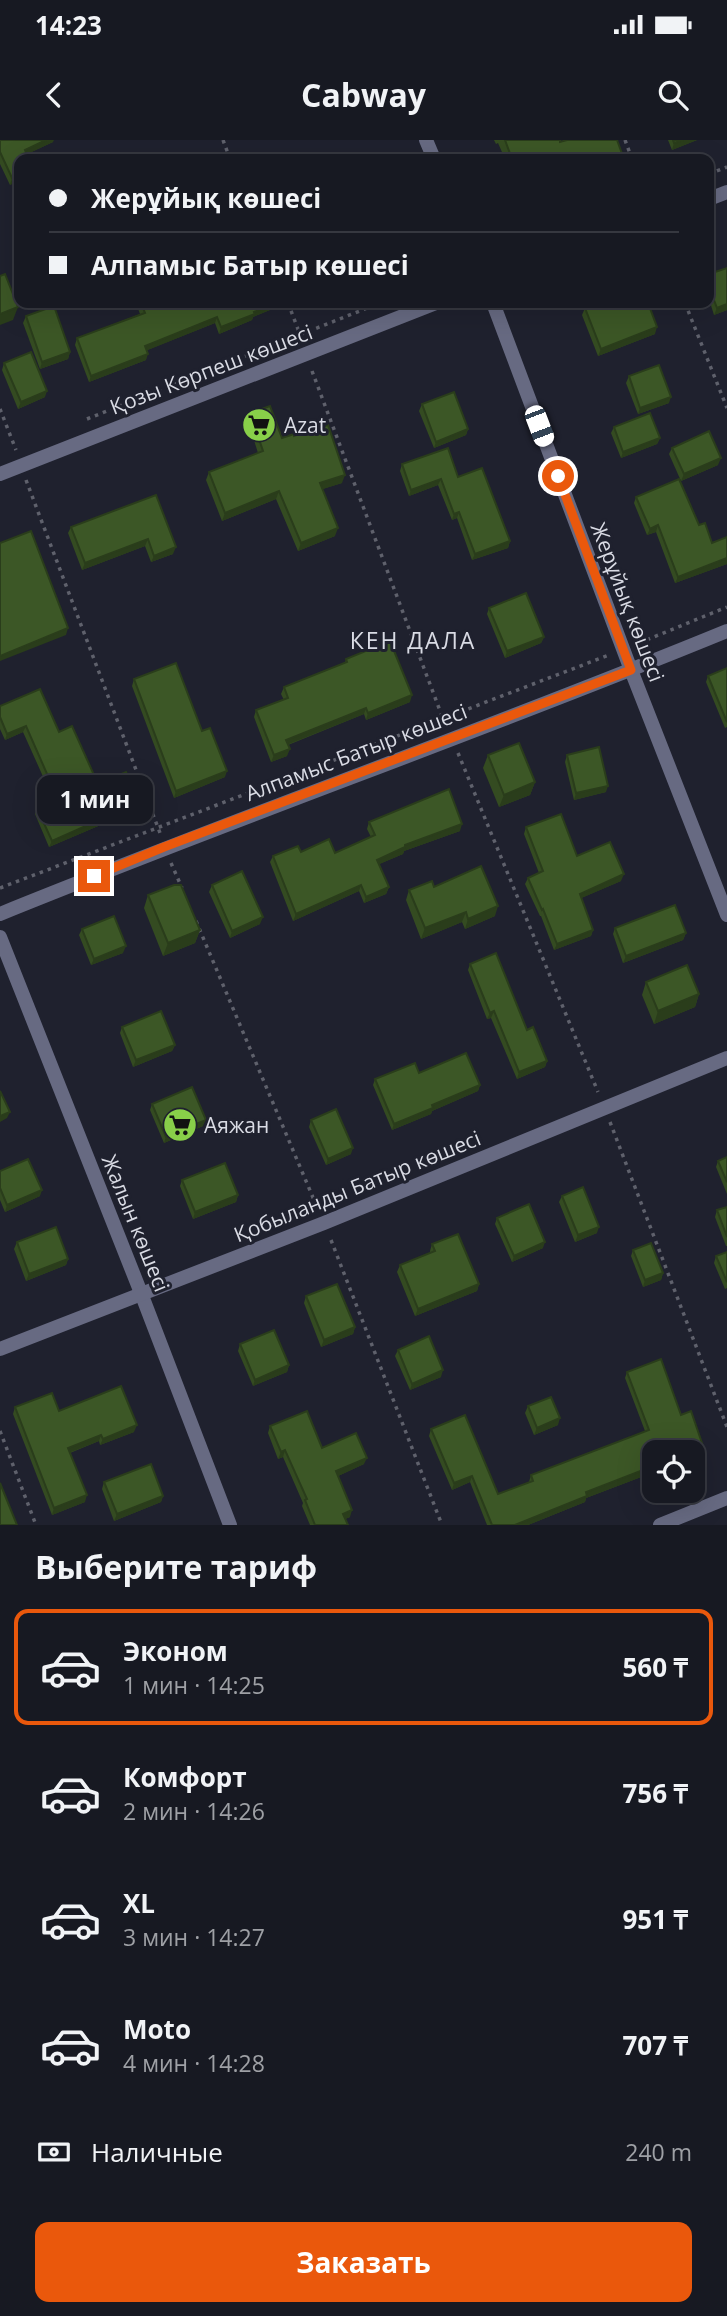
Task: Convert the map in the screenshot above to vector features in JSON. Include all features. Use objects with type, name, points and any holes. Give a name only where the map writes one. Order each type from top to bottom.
[{"type":"street","name":"Қозы Көрпеш көшесі","points":[[0,474],[423,308]]},
{"type":"street","name":"Жерұйық көшесі","points":[[495,308],[631,670],[727,915]]},
{"type":"street","name":"Алпамыс Батыр көшесі","points":[[0,914],[164,847],[727,631]]},
{"type":"street","name":"Жалын көшесі","points":[[0,937],[230,1525]]},
{"type":"street","name":"Қобыланды Батыр көшесі","points":[[0,1349],[324,1223],[727,1058]]},
{"type":"street","points":[[660,1525],[727,1498]]},
{"type":"path","points":[[290,308],[442,719],[606,1109],[727,1427]]},
{"type":"path","points":[[80,421],[367,308]]},
{"type":"path","points":[[687,308],[727,408]]},
{"type":"path","points":[[0,409],[164,847],[186,897]]},
{"type":"path","points":[[8,450],[16,447]]},
{"type":"path","points":[[0,888],[727,607]]},
{"type":"path","points":[[191,910],[324,1223],[442,1525]]},
{"type":"path","points":[[0,1430],[36,1525]]},
{"type":"building","points":[[0,140],[46,140],[25,150],[27,154],[14,154],[12,178],[0,152]]},
{"type":"building","points":[[505,140],[617,140],[622,154],[510,154]]},
{"type":"building","points":[[727,268],[727,304],[717,308],[714,300],[714,272]]},
{"type":"building","points":[[5,274],[15,308],[0,314],[0,276]]},
{"type":"building","points":[[55,308],[70,352],[42,362],[26,316]]},
{"type":"building","points":[[143,308],[263,308],[221,327],[217,317],[145,346],[148,354],[91,376],[77,338],[145,313]]},
{"type":"building","points":[[585,308],[650,308],[657,327],[601,349]]},
{"type":"building","points":[[31,352],[47,391],[21,402],[4,363]]},
{"type":"building","points":[[659,365],[671,397],[640,408],[629,376]]},
{"type":"building","points":[[454,392],[468,429],[436,442],[422,404]]},
{"type":"building","points":[[270,406],[282,438],[328,425],[345,475],[320,483],[338,528],[301,543],[279,491],[225,513],[209,472],[263,451],[250,413]]},
{"type":"building","points":[[650,413],[660,438],[623,452],[614,427]]},
{"type":"building","points":[[709,431],[721,458],[684,474],[672,448]]},
{"type":"building","points":[[448,448],[458,477],[482,468],[510,541],[475,554],[459,512],[454,514],[441,479],[411,490],[402,464]]},
{"type":"building","points":[[679,479],[699,525],[705,523],[712,543],[727,537],[727,558],[678,577],[658,525],[650,529],[636,497]]},
{"type":"building","points":[[156,495],[176,547],[154,556],[148,539],[85,563],[71,527]]},
{"type":"building","points":[[31,531],[68,628],[0,656],[0,543]]},
{"type":"building","points":[[526,593],[544,637],[507,651],[489,608]]},
{"type":"building","points":[[390,641],[412,695],[368,713],[366,708],[286,740],[290,749],[274,755],[256,710],[288,698],[284,687],[347,662],[346,659]]},
{"type":"building","points":[[176,663],[202,731],[210,728],[227,771],[176,791],[134,679]]},
{"type":"building","points":[[727,668],[727,722],[708,676]]},
{"type":"building","points":[[40,689],[59,732],[72,726],[98,784],[126,772],[140,802],[52,841],[37,808],[58,799],[26,726],[7,734],[0,717],[0,706]]},
{"type":"building","points":[[519,743],[535,782],[504,795],[488,755]]},
{"type":"building","points":[[599,747],[608,786],[576,793],[567,755]]},
{"type":"building","points":[[449,789],[462,824],[405,845],[377,860],[389,887],[366,897],[361,885],[296,914],[273,856],[298,846],[301,852],[329,839],[335,853],[375,835],[369,822]]},
{"type":"building","points":[[561,814],[577,856],[610,842],[624,874],[580,894],[593,930],[557,944],[528,878],[543,871],[526,827]]},
{"type":"building","points":[[481,866],[498,906],[468,919],[466,912],[425,928],[409,890],[432,881],[434,887]]},
{"type":"building","points":[[242,871],[263,917],[232,931],[212,885]]},
{"type":"building","points":[[181,885],[200,930],[168,943],[148,895]]},
{"type":"building","points":[[675,905],[686,933],[626,956],[615,928]]},
{"type":"building","points":[[114,916],[126,946],[94,959],[82,929]]},
{"type":"building","points":[[496,953],[527,1030],[533,1027],[547,1061],[519,1072],[494,1011],[490,1013],[470,964]]},
{"type":"building","points":[[687,965],[699,994],[658,1011],[646,982]]},
{"type":"building","points":[[161,1011],[175,1045],[136,1060],[122,1027]]},
{"type":"building","points":[[466,1053],[480,1085],[394,1124],[375,1079],[415,1063],[419,1073]]},
{"type":"building","points":[[192,1087],[206,1120],[166,1137],[152,1104]]},
{"type":"building","points":[[0,1091],[10,1112],[0,1116]]},
{"type":"building","points":[[336,1109],[353,1148],[328,1159],[311,1120]]},
{"type":"building","points":[[727,1157],[727,1182],[718,1161]]},
{"type":"building","points":[[28,1159],[42,1190],[7,1205],[0,1188],[0,1171]]},
{"type":"building","points":[[225,1163],[238,1195],[195,1212],[182,1180]]},
{"type":"building","points":[[583,1187],[599,1227],[578,1235],[562,1196]]},
{"type":"building","points":[[529,1204],[545,1242],[514,1256],[497,1218]]},
{"type":"building","points":[[727,1207],[727,1237],[717,1210]]},
{"type":"building","points":[[56,1227],[68,1259],[29,1274],[17,1242]]},
{"type":"building","points":[[458,1234],[479,1284],[418,1309],[400,1265],[435,1251],[432,1244]]},
{"type":"building","points":[[651,1243],[663,1273],[645,1280],[633,1250]]},
{"type":"building","points":[[727,1252],[727,1282],[716,1256]]},
{"type":"building","points":[[337,1284],[355,1327],[324,1340],[306,1296]]},
{"type":"building","points":[[274,1330],[289,1365],[255,1380],[240,1344]]},
{"type":"building","points":[[429,1336],[443,1370],[412,1384],[398,1350]]},
{"type":"building","points":[[661,1359],[681,1415],[691,1411],[701,1440],[642,1440],[642,1470],[586,1492],[587,1496],[515,1525],[492,1525],[472,1476],[454,1483],[431,1429],[465,1415],[498,1494],[533,1481],[531,1475],[649,1430],[627,1372]]},
{"type":"building","points":[[121,1386],[137,1425],[103,1439],[101,1435],[68,1448],[87,1495],[54,1508],[15,1407],[52,1393],[59,1411]]},
{"type":"building","points":[[551,1397],[560,1418],[537,1428],[528,1406]]},
{"type":"building","points":[[307,1411],[322,1448],[356,1433],[367,1458],[336,1471],[352,1510],[343,1514],[348,1525],[315,1525],[305,1500],[307,1499],[285,1450],[281,1452],[270,1426]]},
{"type":"building","points":[[151,1464],[163,1496],[117,1514],[104,1482]]},
{"type":"building","points":[[0,1483],[17,1525],[0,1525]]},
{"type":"place","name":"Azat","points":[[259,425]]},
{"type":"place","name":"Аяжан","points":[[180,1125]]},
{"type":"district","name":"КЕН ДАЛА","points":[[413,640]]},
{"type":"route","points":[[94,876],[631,670],[558,476]]}]
